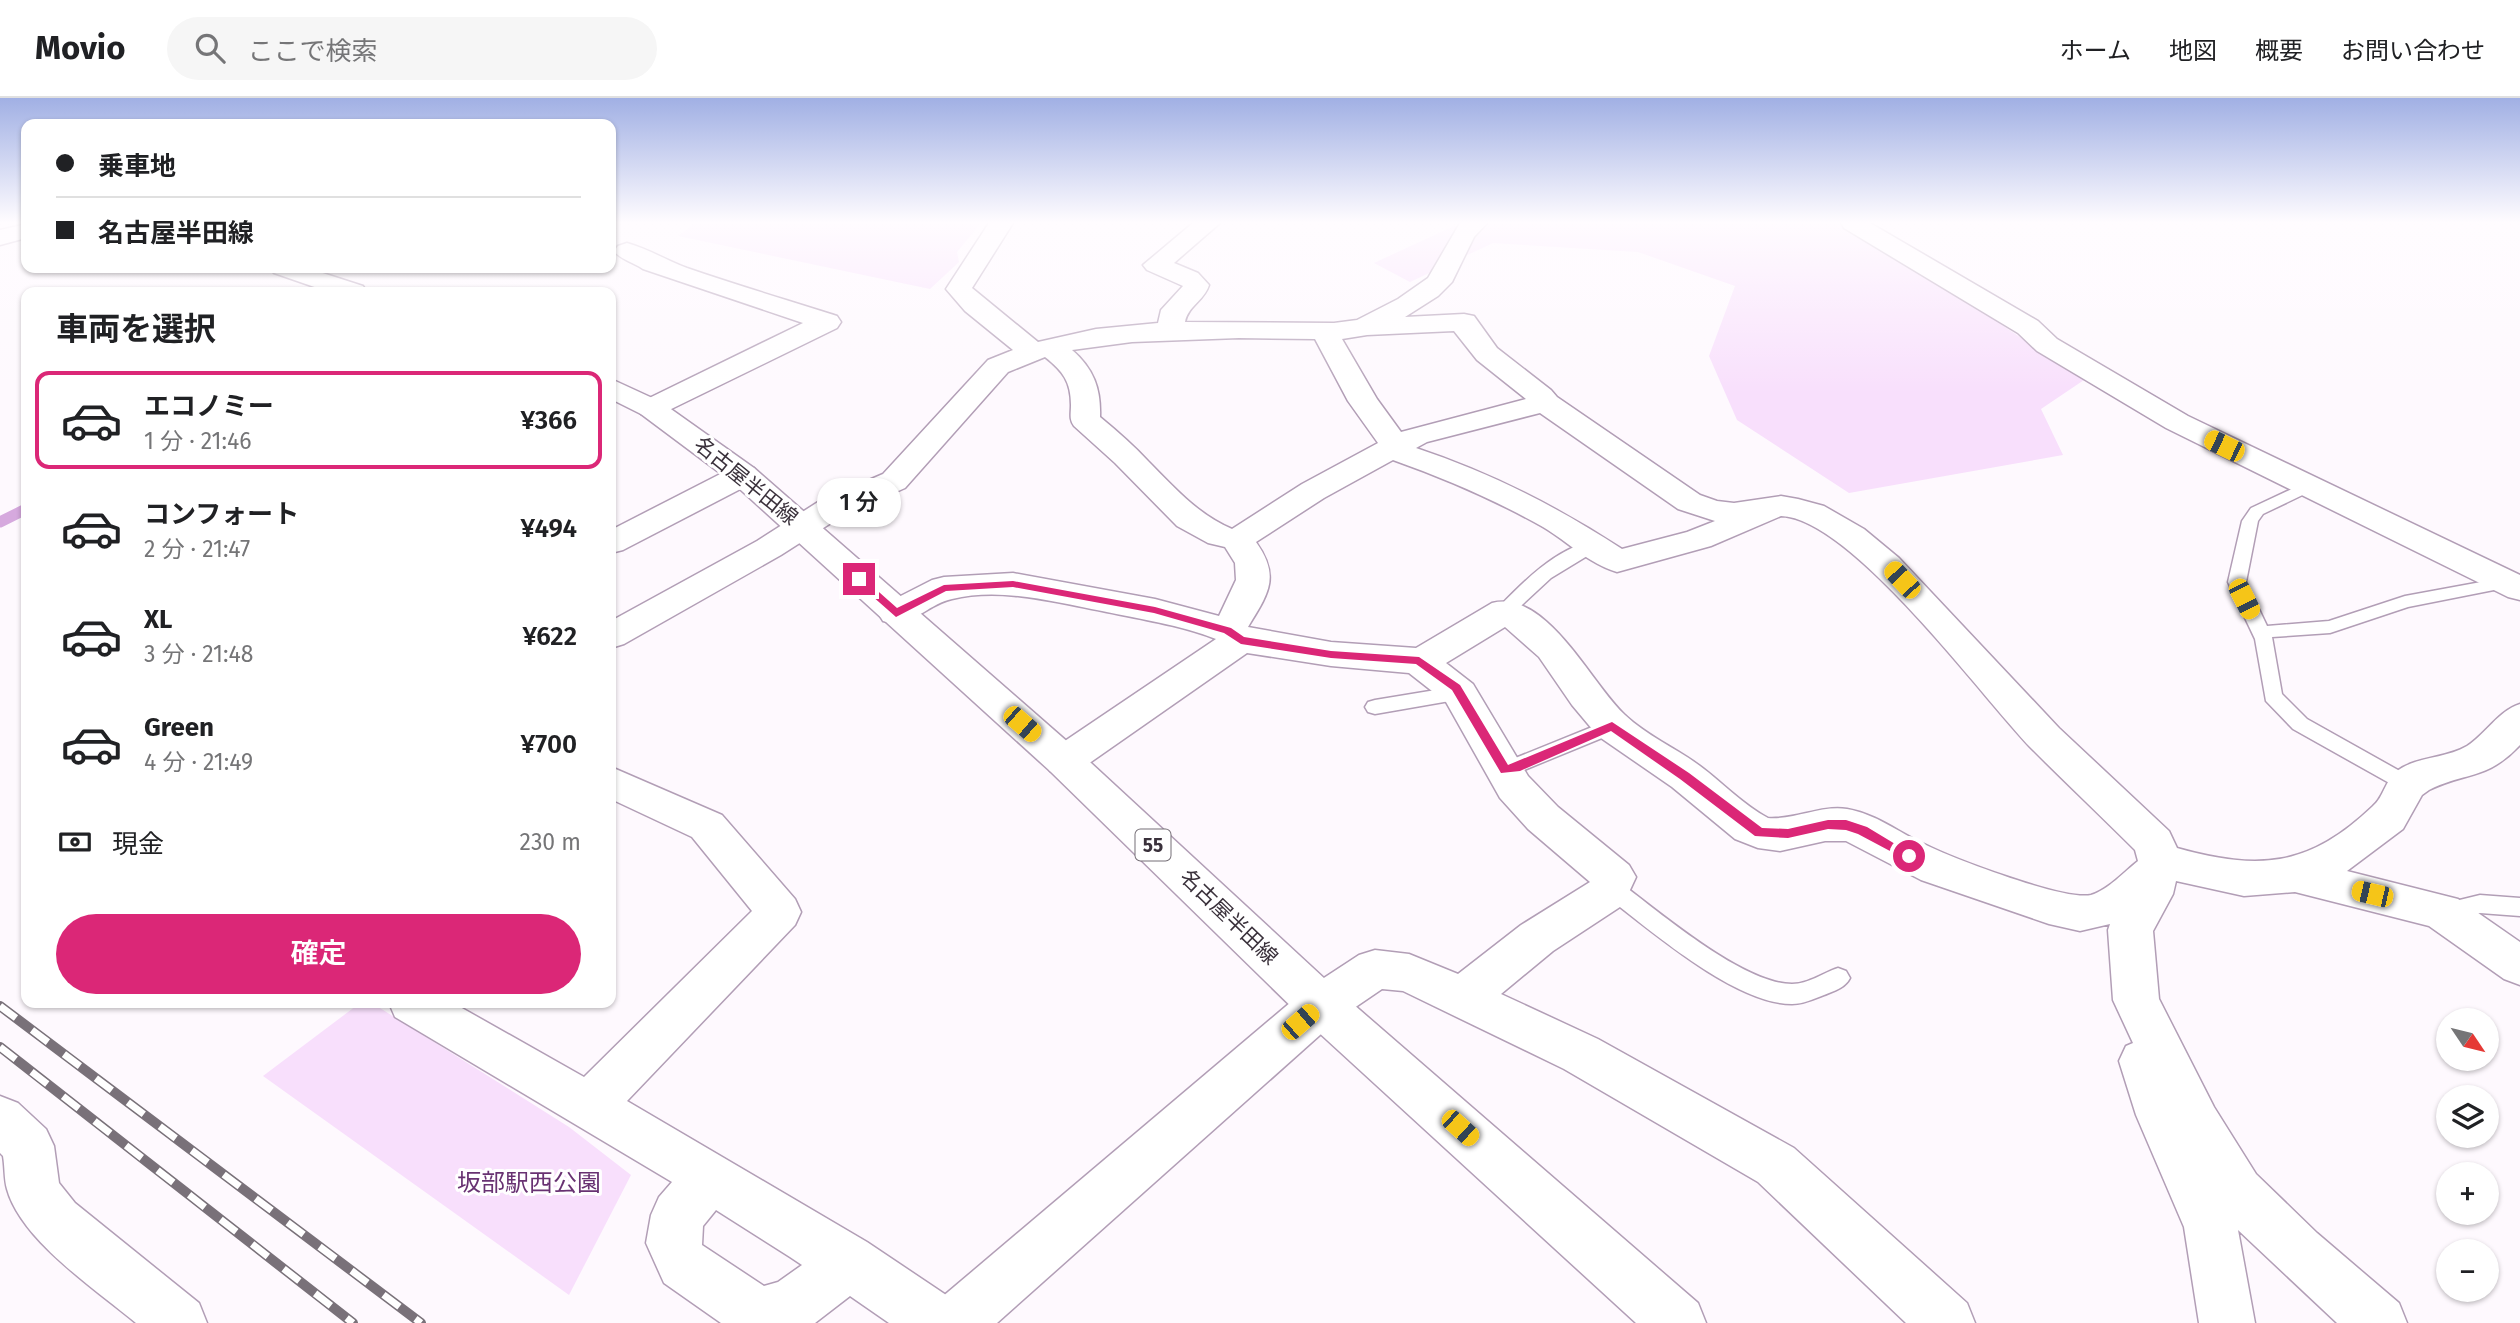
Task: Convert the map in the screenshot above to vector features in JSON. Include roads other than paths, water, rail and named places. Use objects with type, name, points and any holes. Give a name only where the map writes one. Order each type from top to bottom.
[{"type":"street","points":[[319,280],[339,287]]},
{"type":"street","points":[[651,408],[827,322],[697,280]]},
{"type":"street","points":[[963,280],[959,289],[974,305],[1043,350],[1074,365],[1087,388],[1085,420],[1125,455],[1186,518],[1218,537],[1237,540],[1313,491],[1416,436],[1545,403]]},
{"type":"street","points":[[1170,331],[1174,310],[1195,291],[1196,285],[1191,280]]},
{"type":"street","points":[[1365,328],[1438,280]]},
{"type":"street","points":[[1950,280],[2028,327],[2047,345],[2177,422],[2511,584]]},
{"type":"street","points":[[616,633],[830,509],[894,481],[998,366],[1043,350],[1087,341],[1170,331],[1324,331],[1464,322],[1468,333],[1492,358],[1541,396],[1545,403],[1689,502],[1720,514],[1781,506],[1798,509],[1834,526],[1877,556],[1945,626],[2045,738],[2154,842],[2158,865],[2151,894],[2130,930],[2143,1059],[2161,1115],[2211,1227],[2227,1323]]},
{"type":"street","points":[[1324,331],[1363,401],[1402,453],[1459,474],[1555,520],[1617,561],[1699,539],[1748,521],[1765,510]]},
{"type":"street","name":"名古屋半田線","points":[[616,390],[651,408],[743,475],[1065,761],[1321,1004],[1678,1323]]},
{"type":"street","points":[[616,540],[743,475]]},
{"type":"street","points":[[1065,761],[1234,635],[1254,575],[1252,564],[1237,540]]},
{"type":"street","points":[[896,613],[944,588],[1013,584],[1155,610],[1234,635],[1331,654],[1419,661],[1505,611],[1537,631],[1612,726],[1685,776],[1759,833],[1788,833],[1828,825],[1846,825],[1863,830],[1909,856],[1967,880],[2080,913],[2105,910],[2158,865],[2244,878],[2298,876],[2314,871],[2353,848],[2394,811],[2407,784],[2436,771],[2472,761],[2498,744],[2520,718]]},
{"type":"street","points":[[1419,661],[1460,693],[1514,787],[1543,818],[1614,877],[1608,893],[1537,938],[1462,998]]},
{"type":"street","points":[[588,1107],[779,912],[707,826],[616,784]]},
{"type":"street","points":[[2298,876],[2442,912],[2520,966]]},
{"type":"street","points":[[955,1323],[1321,1004],[1376,969],[1409,973],[1581,1054],[1776,1165],[1947,1323]]},
{"type":"street","points":[[2136,1000],[2196,1122],[2237,1192],[2298,1252],[2379,1323]]},
{"type":"street","points":[[420,1008],[710,1177],[848,1261],[938,1323]]},
{"type":"street","points":[[0,1119],[27,1146],[33,1188],[56,1221],[179,1323]]},
{"type":"street","points":[[710,1177],[678,1215],[673,1243],[683,1264],[758,1315],[782,1312],[800,1302],[848,1261]]},
{"type":"lane","points":[[2309,485],[2257,511],[2250,521],[2237,582],[2260,632],[2273,696],[2300,724],[2407,784]]},
{"type":"lane","points":[[1505,611],[1542,576],[1576,552],[1591,545]]},
{"type":"lane","points":[[2260,632],[2330,627],[2405,602],[2498,584],[2511,584]]},
{"type":"lane","points":[[1375,708],[1460,693]]},
{"type":"lane","points":[[1505,770],[1516,768],[1612,726]]},
{"type":"lane","points":[[1610,887],[1671,933],[1757,986],[1789,995],[1816,989],[1838,978]]},
{"type":"lane","points":[[2442,912],[2480,904],[2520,906]]},
{"type":"waterway","points":[[0,522],[21,512]]},
{"type":"railway","points":[[0,1006],[421,1323]]},
{"type":"railway","points":[[0,1047],[353,1323]]},
{"type":"park label","name":"坂部駅西公園","points":[[529,1183]]}]
